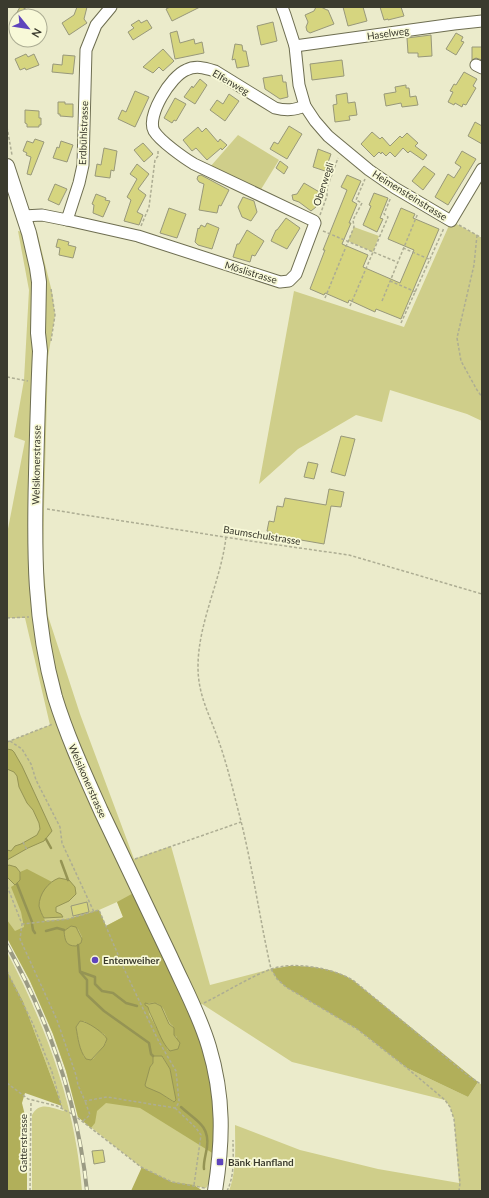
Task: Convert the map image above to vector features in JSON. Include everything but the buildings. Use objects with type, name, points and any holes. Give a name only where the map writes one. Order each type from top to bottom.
[{"type":"main road","name":"Welsikonerstrasse","points":[[10,160],[33,249],[44,284],[38,333],[45,347],[39,370],[35,563],[39,617],[49,671],[63,720],[83,772],[194,1008],[209,1047],[219,1093],[222,1134],[220,1162],[215,1191]]},
{"type":"street","name":"Erdbühlstrasse","points":[[67,220],[83,166],[86,50],[96,25],[111,7]]},
{"type":"street","name":"Heimensteinstrasse","points":[[282,7],[286,14],[295,46],[299,85],[305,106],[315,121],[323,131],[369,170],[395,188],[450,220]]},
{"type":"street","name":"Haselweg","points":[[295,46],[482,21]]},
{"type":"street","name":"Elfenweg","points":[[159,136],[152,126],[154,113],[169,84],[176,76],[185,70],[196,67],[215,71],[276,108],[293,110],[305,106]]},
{"type":"street","points":[[159,136],[194,164],[314,224]]},
{"type":"street","points":[[450,220],[482,169]]},
{"type":"street","points":[[24,216],[31,214],[42,215],[67,220]]},
{"type":"street","name":"Möslistrasse","points":[[67,220],[138,236],[280,282],[285,282],[293,278],[296,274],[314,224]]},
{"type":"path","points":[[7,127],[10,160]]},
{"type":"path","points":[[141,227],[148,207],[155,160],[158,156],[159,136]]},
{"type":"path","name":"Oberwegli","points":[[314,224],[325,202],[327,188],[342,148]]},
{"type":"path","points":[[325,298],[354,227],[353,220],[362,203],[356,200],[369,170]]},
{"type":"path","points":[[350,306],[388,217],[384,214],[395,188]]},
{"type":"path","points":[[382,301],[422,203]]},
{"type":"path","points":[[401,323],[450,220],[482,238]]},
{"type":"path","points":[[314,224],[372,252],[397,262]]},
{"type":"path","points":[[477,235],[474,265],[457,338],[461,362],[476,390],[482,397]]},
{"type":"path","points":[[403,248],[431,260]]},
{"type":"path","points":[[390,281],[416,292]]},
{"type":"path","points":[[44,284],[55,315],[45,347]]},
{"type":"path","name":"Baumschulstrasse","points":[[35,508],[52,509],[349,555],[482,594]]},
{"type":"path","points":[[226,537],[223,556],[202,632],[199,660],[201,695],[219,742],[241,822],[271,969],[277,979],[286,987],[357,1030],[407,1068],[445,1100],[450,1107],[454,1120],[460,1183],[459,1191]]},
{"type":"path","points":[[7,742],[63,720]]},
{"type":"path","points":[[10,741],[22,749],[31,764],[37,782],[60,826],[62,843],[94,912]]},
{"type":"path","points":[[134,859],[241,822]]},
{"type":"path","points":[[23,842],[27,850]]},
{"type":"path","points":[[7,886],[22,924],[20,939],[57,1020],[70,1056],[78,1085],[90,1114],[82,1121]]},
{"type":"path","points":[[22,924],[68,919],[99,910],[146,1015],[158,1040],[176,1071],[179,1101],[175,1108]]},
{"type":"path","points":[[194,1008],[271,969],[289,966],[316,968],[336,972],[349,977],[407,1023],[466,1074],[482,1085]]},
{"type":"path","points":[[7,971],[33,1024],[52,1072],[62,1108]]},
{"type":"path","name":"Gatterstrasse","points":[[7,1083],[22,1096],[31,1101],[30,1191]]},
{"type":"path","points":[[85,1101],[107,1097],[175,1108],[196,1128],[201,1135],[194,1185]]},
{"type":"path","points":[[31,1101],[62,1108],[82,1121],[141,1167],[172,1182],[194,1185],[215,1191]]},
{"type":"shaded area","points":[[238,135],[279,160],[260,191],[210,167]]},
{"type":"shaded area","points":[[451,221],[482,238],[482,421],[467,414],[390,390],[382,422],[356,415],[298,449],[259,484],[294,291],[404,327]]},
{"type":"shaded area","points":[[354,227],[379,236],[373,252],[348,241]]},
{"type":"shaded area","points":[[18,231],[29,233],[37,232],[52,292],[55,315],[48,357],[44,508],[43,560],[48,616],[80,714],[134,859],[171,846],[210,985],[271,969],[277,979],[357,1029],[407,1068],[468,1097],[478,1082],[482,1085],[482,1191],[229,1191],[232,1183],[234,1167],[235,1125],[300,1150],[378,1169],[459,1183],[454,1119],[450,1107],[445,1100],[292,1062],[202,1004],[194,1008],[216,1123],[210,1181],[206,1188],[172,1182],[141,1167],[78,1117],[66,1071],[53,1034],[30,981],[7,938],[7,742],[50,725],[25,618],[7,618],[7,534],[25,441],[14,437],[24,380],[29,290]],"holes":[[[117,902],[123,917],[106,926],[99,910]]]},
{"type":"shaded area","points":[[7,749],[14,752],[22,766],[52,831],[44,841],[7,860],[7,850],[11,851],[15,846],[37,835],[40,829],[33,810],[27,803],[19,787],[17,776],[14,772],[7,769]]},
{"type":"shaded area","points":[[9,865],[16,867],[20,872],[20,880],[15,885],[7,877],[7,866]]},
{"type":"shaded area","name":"Entenweiher","points":[[27,869],[52,882],[41,898],[39,905],[45,921],[68,919],[99,910],[106,926],[123,917],[117,902],[139,890],[194,1008],[207,1061],[214,1101],[214,1154],[140,1108],[106,1103],[97,1111],[95,1123],[91,1128],[78,1117],[66,1071],[53,1034],[30,981],[7,938],[7,920],[15,931],[24,927],[21,912],[11,887],[16,884],[20,878],[20,872]],"holes":[[[71,926],[78,929],[82,937],[82,941],[78,945],[64,931]],[[145,1003],[159,1004],[164,1010],[168,1021],[173,1026],[174,1035],[177,1037],[168,1050],[149,1014],[148,1007]],[[80,1021],[84,1021],[105,1035],[106,1043],[93,1059],[84,1057],[79,1044],[76,1027]],[[153,1057],[163,1057],[170,1069],[175,1100],[173,1102],[159,1092],[150,1067],[153,1063]]]},
{"type":"shaded area","points":[[59,878],[69,880],[75,887],[76,894],[69,901],[56,907],[56,912],[61,914],[63,917],[44,918],[39,906],[42,893],[51,882]]},
{"type":"shaded area","points":[[71,926],[76,927],[82,939],[81,943],[76,946],[68,944],[65,938],[64,931]]},
{"type":"shaded area","points":[[7,952],[34,1009],[57,1068],[73,1129],[79,1160],[82,1191],[32,1191],[32,1115],[35,1110],[43,1107],[51,1107],[64,1111],[23,1001],[7,971]]},
{"type":"shaded area","points":[[289,966],[323,969],[339,973],[354,981],[478,1082],[468,1097],[407,1068],[357,1029],[286,987],[277,979],[271,969]]},
{"type":"shaded area","points":[[7,971],[23,1001],[62,1106],[25,1093],[22,1103],[27,1124],[27,1191],[7,1191]]},
{"type":"shaded area","points":[[145,1003],[155,1003],[161,1006],[169,1024],[174,1028],[174,1035],[180,1043],[178,1049],[170,1051],[167,1048]]},
{"type":"shaded area","points":[[80,1021],[95,1028],[107,1039],[104,1046],[91,1060],[86,1059],[79,1044],[76,1027]]},
{"type":"shaded area","points":[[154,1056],[162,1056],[170,1069],[176,1100],[174,1102],[160,1093],[146,1087],[145,1085]]},
{"type":"shaded area","points":[[141,1167],[172,1182],[194,1185],[203,1191],[131,1191]]},
{"type":"waterway","points":[[46,839],[51,848]]},
{"type":"waterway","points":[[61,861],[68,880]]},
{"type":"waterway","points":[[17,884],[32,922]]},
{"type":"waterway","points":[[32,924],[35,933]]},
{"type":"waterway","points":[[46,931],[57,928],[64,930]]},
{"type":"waterway","points":[[78,945],[80,972],[87,980],[87,995],[104,1011],[149,1043],[151,1054],[153,1056]]},
{"type":"waterway","points":[[81,972],[95,977],[95,984],[102,991],[113,993],[126,1003],[137,1006]]},
{"type":"waterway","points":[[181,1107],[204,1128],[206,1133],[207,1147],[204,1169]]},
{"type":"railway","points":[[7,945],[36,1003],[59,1064],[77,1127],[87,1191]]},
{"type":"place","name":"Entenweiher","points":[[95,960]]},
{"type":"place","name":"Bänk Hanfland","points":[[220,1162]]}]
